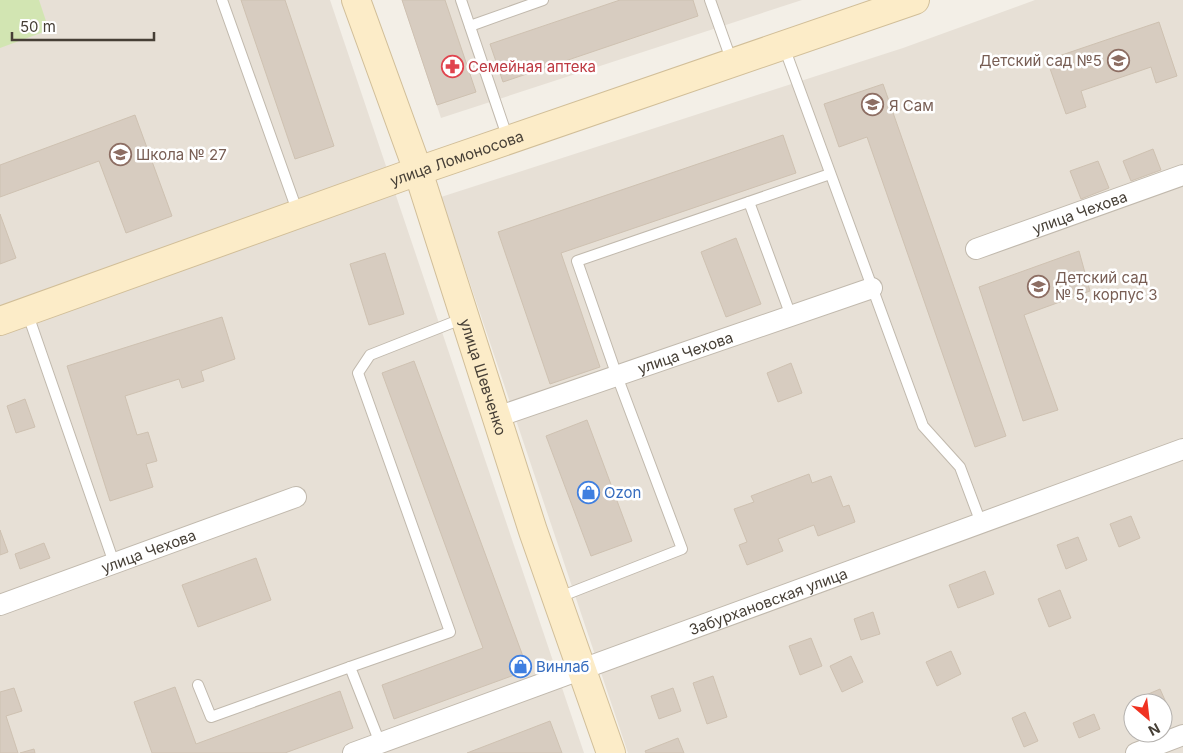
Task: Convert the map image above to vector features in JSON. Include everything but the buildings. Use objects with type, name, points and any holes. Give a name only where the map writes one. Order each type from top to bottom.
[{"type":"street","name":"улица Шевченко","points":[[356,0],[418,171],[556,599],[611,753]]},
{"type":"street","name":"улица Ломоносова","points":[[0,320],[418,171],[915,0]]},
{"type":"street","name":"улица Чехова","points":[[976,249],[1183,175]]},
{"type":"street","name":"улица Чехова","points":[[497,417],[872,288]]},
{"type":"street","name":"Забурхановская улица","points":[[353,753],[1183,449]]},
{"type":"street","name":"улица Чехова","points":[[0,605],[296,496]]},
{"type":"street","points":[[1136,753],[1161,748],[1183,735]]},
{"type":"lane","points":[[222,0],[298,214]]},
{"type":"lane","points":[[461,0],[509,140]]},
{"type":"lane","points":[[470,26],[543,0]]},
{"type":"lane","points":[[710,0],[732,62]]},
{"type":"lane","points":[[783,45],[923,426],[960,467],[981,523]]},
{"type":"lane","points":[[556,599],[682,549],[617,376],[577,261],[830,174]]},
{"type":"lane","points":[[749,202],[791,316]]},
{"type":"lane","points":[[26,311],[114,563]]},
{"type":"lane","points":[[198,685],[211,717],[450,632],[358,372],[370,355],[465,318]]},
{"type":"lane","points":[[350,668],[380,743]]},
{"type":"shaded area","points":[[0,0],[330,0],[584,753],[0,753]]},
{"type":"shaded area","points":[[402,0],[802,0],[441,118]]},
{"type":"shaded area","points":[[1035,0],[1183,0],[1183,753],[628,753],[441,197],[903,48]]},
{"type":"green space","points":[[0,0],[39,0],[49,30],[0,48]]},
{"type":"place","name":"Детский сад №5","points":[[1118,60]]},
{"type":"place","name":"Семейная аптека","points":[[452,66]]},
{"type":"place","name":"Я Сам","points":[[873,105]]},
{"type":"place","name":"Школа № 27","points":[[120,154]]},
{"type":"place","name":"Детский сад № 5, корпус 3","points":[[1039,286]]},
{"type":"place","name":"Ozon","points":[[588,492]]},
{"type":"place","name":"Винлаб","points":[[520,666]]}]
